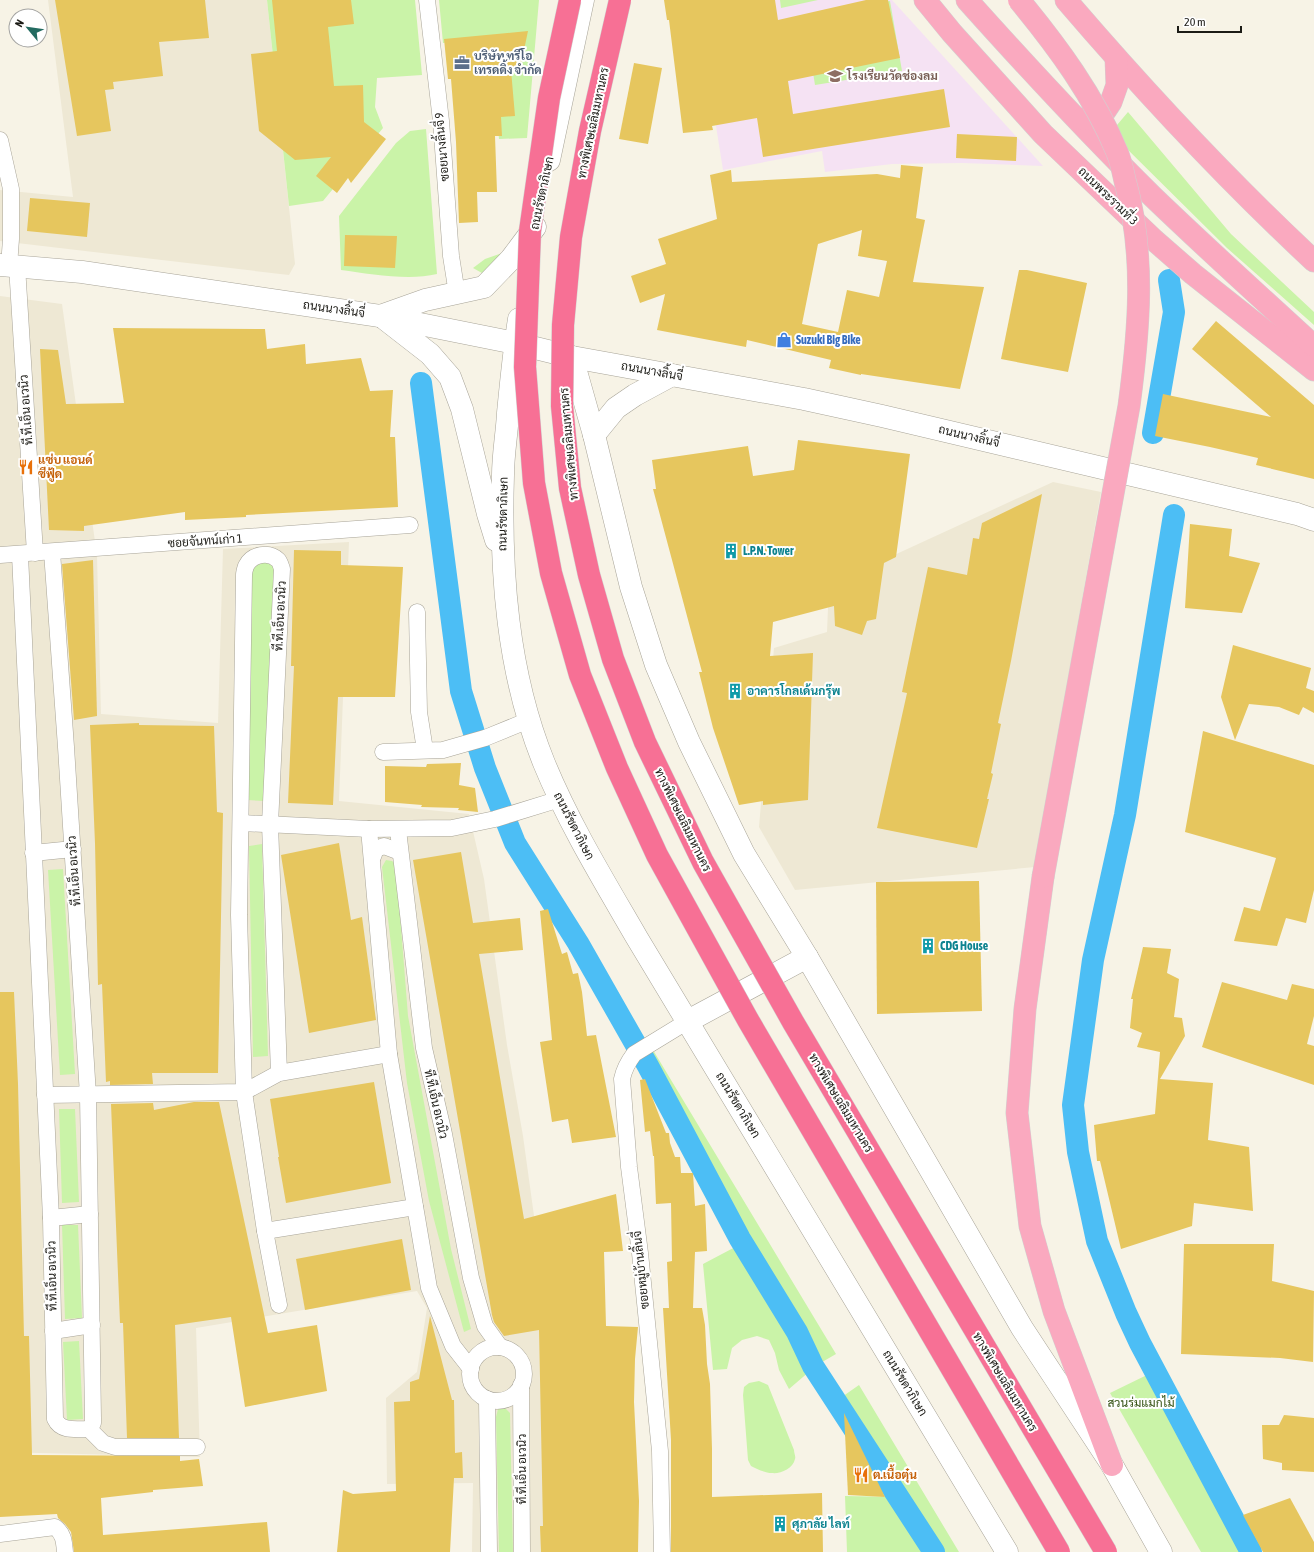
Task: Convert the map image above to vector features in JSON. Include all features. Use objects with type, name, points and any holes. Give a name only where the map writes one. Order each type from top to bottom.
[{"type":"highway","points":[[570,0],[549,98],[530,231],[524,367],[534,483],[551,573],[580,675],[617,768],[657,855],[752,1026],[1059,1552]]},
{"type":"highway","name":"ทางพิเศษเฉลิมมหานคร","points":[[620,0],[590,131],[571,237],[563,325],[562,406],[570,488],[589,575],[613,659],[645,742],[703,862],[797,1028],[1106,1552]]},
{"type":"main road","name":"ถนนรัชดาภิเษก","points":[[583,0],[534,227],[515,343],[503,473],[502,558],[510,628],[520,686],[529,720],[543,762],[587,852],[1007,1552]]},
{"type":"main road","name":"ถนนพระรามที่ 3","points":[[925,0],[952,33],[1043,134],[1149,235],[1193,274],[1314,370]]},
{"type":"main road","points":[[968,0],[1076,120],[1152,196],[1314,346]]},
{"type":"main road","points":[[1019,0],[1043,29],[1070,68],[1096,110],[1118,153],[1132,204],[1138,248],[1139,287],[1137,349],[1129,406],[1043,877],[1025,1009],[1017,1113],[1030,1226],[1054,1311],[1112,1465]]},
{"type":"main road","points":[[1066,0],[1116,58],[1235,185],[1314,261]]},
{"type":"main road","points":[[1076,120],[1099,117],[1111,102],[1117,86],[1116,58]]},
{"type":"main road","points":[[380,316],[425,300],[484,287],[511,259],[534,227]]},
{"type":"main road","name":"ถนนนางลิ้นจี่","points":[[9,266],[82,272],[380,316],[515,343],[572,358],[672,375],[882,416],[1308,514]]},
{"type":"main road","points":[[380,316],[430,354],[450,377],[462,409],[488,514],[502,558]]},
{"type":"main road","points":[[572,358],[594,435],[631,587],[656,665],[689,742],[744,854],[807,957],[1022,1328],[1112,1465],[1161,1552]]},
{"type":"main road","points":[[594,435],[616,408],[635,395],[672,375]]},
{"type":"main road","points":[[688,1021],[807,957]]},
{"type":"street","name":"ซอยนางลิ้นจี่ 9","points":[[427,0],[441,121],[451,251],[457,294]]},
{"type":"street","name":"ที.ที.เอ็น อเวนิว","points":[[0,140],[11,189],[11,239],[9,266],[27,554],[34,853],[51,1218],[55,1419],[62,1428],[89,1429],[93,1423],[93,1418],[88,1094],[73,849],[52,552]]},
{"type":"street","name":"ซอยจันทน์เก่า 1","points":[[0,556],[410,525]]},
{"type":"street","name":"ที.ที.เอ็น อเวนิว","points":[[278,1304],[265,1231],[244,1092],[239,915],[242,823],[241,715],[244,575],[246,565],[253,558],[261,555],[269,555],[279,561],[282,569],[270,824],[279,1073]]},
{"type":"street","points":[[417,612],[419,712],[425,750]]},
{"type":"street","points":[[383,752],[443,750],[485,738],[529,720]]},
{"type":"street","points":[[242,823],[398,830],[452,828],[495,819],[560,799]]},
{"type":"street","points":[[369,829],[389,1054],[429,1288],[453,1346],[471,1369]]},
{"type":"street","name":"ที.ที.เอ็น อเวนิว","points":[[398,830],[424,1048],[444,1134],[471,1278],[485,1326],[500,1347],[515,1355],[520,1361],[524,1370],[521,1385],[522,1552]]},
{"type":"street","points":[[372,859],[376,849],[384,846],[400,852]]},
{"type":"street","points":[[34,853],[73,849]]},
{"type":"street","name":"ซอยหมู่บ้านลิ้นจี่","points":[[662,1552],[660,1451],[640,1253],[629,1167],[622,1079],[624,1070],[634,1054],[688,1021]]},
{"type":"street","points":[[45,1095],[244,1092],[279,1073],[389,1054]]},
{"type":"street","points":[[265,1231],[415,1207]]},
{"type":"street","points":[[51,1218],[90,1214]]},
{"type":"street","points":[[53,1331],[92,1325]]},
{"type":"street","points":[[500,1347],[484,1351],[477,1356],[471,1369],[470,1380],[474,1388],[479,1395],[496,1401],[505,1400],[513,1395],[521,1385]]},
{"type":"street","points":[[487,1399],[489,1552]]},
{"type":"street","points":[[89,1429],[103,1443],[115,1447],[197,1447]]},
{"type":"street","points":[[0,1534],[55,1527],[61,1531],[64,1538],[65,1552]]},
{"type":"shaded area","points":[[48,0],[267,0],[295,264],[289,275],[0,241],[0,190],[73,197]]},
{"type":"shaded area","name":"โรงเรียนวัดช่องลม","points":[[696,0],[892,0],[1043,166],[962,163],[892,164],[825,172],[822,151],[723,170]]},
{"type":"shaded area","points":[[0,296],[62,304],[97,556],[101,714],[218,723],[223,549],[349,542],[339,801],[469,814],[484,879],[507,1045],[523,1136],[550,1332],[595,1552],[472,1552],[473,1483],[387,1484],[386,1398],[417,1372],[427,1308],[417,1291],[196,1328],[200,1457],[0,1452]]},
{"type":"shaded area","points":[[1053,482],[1101,492],[1035,867],[795,890],[759,827],[774,648],[827,632],[829,585]]},
{"type":"green space","points":[[267,0],[415,0],[422,75],[377,78],[375,107],[383,128],[323,201],[289,206]]},
{"type":"green space","points":[[439,0],[539,0],[527,138],[499,139],[489,39],[443,43]]},
{"type":"green space","points":[[780,0],[818,0],[781,8]]},
{"type":"green space","points":[[890,1],[902,71],[815,85],[804,16]]},
{"type":"green space","points":[[1128,112],[1231,234],[1314,312],[1314,325],[1227,248],[1116,138],[1112,131]]},
{"type":"green space","points":[[426,129],[437,274],[402,277],[341,270],[339,216],[396,143],[410,131]]},
{"type":"green space","points":[[505,252],[492,272],[482,273],[473,268],[485,259]]},
{"type":"green space","points":[[264,561],[275,566],[264,801],[247,800],[250,573],[255,566]]},
{"type":"green space","points":[[262,844],[268,1056],[253,1057],[249,846]]},
{"type":"green space","points":[[386,860],[392,861],[396,864],[408,1016],[451,1249],[471,1329],[464,1332],[429,1201],[407,1083],[382,867]]},
{"type":"green space","points":[[63,869],[75,1074],[60,1075],[48,870]]},
{"type":"green space","points":[[653,1050],[836,1354],[817,1365],[789,1389],[779,1370],[775,1353],[769,1340],[757,1336],[742,1340],[732,1348],[727,1369],[713,1370],[703,1264],[739,1245],[639,1061]]},
{"type":"green space","points":[[59,1109],[75,1109],[79,1202],[62,1203]]},
{"type":"green space","points":[[62,1225],[78,1225],[82,1318],[65,1319]]},
{"type":"green space","points":[[79,1341],[83,1419],[67,1420],[63,1342]]},
{"type":"green space","name":"สวนร่มแมกไม้","points":[[1151,1373],[1247,1552],[1201,1552],[1110,1393]]},
{"type":"green space","points":[[759,1381],[768,1385],[794,1450],[794,1463],[786,1470],[779,1473],[769,1473],[758,1470],[751,1466],[748,1460],[743,1395],[744,1387],[749,1383]]},
{"type":"green space","points":[[859,1385],[959,1552],[847,1552],[845,1496],[896,1497],[839,1399]]},
{"type":"green space","points":[[504,1407],[510,1413],[513,1552],[499,1552],[496,1417],[498,1409]]},
{"type":"building","points":[[55,0],[205,0],[209,38],[159,42],[163,76],[113,82],[114,89],[105,90],[111,131],[77,136]]},
{"type":"building","points":[[272,0],[351,0],[354,24],[328,27],[334,86],[363,85],[364,122],[386,139],[351,183],[348,178],[337,193],[316,176],[331,157],[295,160],[259,131],[251,54],[277,51]]},
{"type":"building","points":[[664,0],[775,0],[778,20],[866,0],[888,0],[900,58],[788,81],[793,114],[944,89],[950,127],[763,157],[757,118],[712,126],[713,130],[683,133],[669,20],[667,20]]},
{"type":"building","points":[[528,31],[520,69],[511,70],[515,116],[501,117],[502,136],[495,136],[497,192],[477,192],[478,222],[459,223],[456,142],[451,79],[448,79],[444,39]]},
{"type":"building","points":[[634,63],[662,68],[648,144],[619,139]]},
{"type":"building","points":[[957,134],[1017,137],[1016,161],[956,158]]},
{"type":"building","points":[[901,165],[923,167],[916,218],[925,220],[913,282],[984,287],[960,389],[861,375],[829,368],[831,360],[747,340],[746,347],[657,330],[665,294],[640,303],[631,276],[666,264],[658,239],[717,219],[710,175],[731,170],[732,182],[877,174],[900,178]],"holes":[[[862,230],[858,256],[887,261],[879,297],[847,290],[838,332],[802,324],[818,244]]]},
{"type":"building","points":[[30,198],[90,203],[87,237],[27,231]]},
{"type":"building","points":[[345,235],[397,236],[395,268],[344,266]]},
{"type":"building","points":[[1019,270],[1027,270],[1087,283],[1068,372],[1001,359]]},
{"type":"building","points":[[1216,321],[1314,405],[1314,479],[1256,465],[1258,458],[1155,436],[1163,394],[1271,417],[1192,349]]},
{"type":"building","points":[[113,328],[265,329],[267,349],[305,344],[306,364],[361,358],[370,391],[393,390],[390,437],[395,437],[398,507],[246,515],[246,517],[185,520],[185,512],[84,526],[84,531],[49,530],[40,349],[58,350],[66,404],[124,403]]},
{"type":"building","points":[[798,440],[910,454],[896,557],[884,563],[876,619],[867,621],[862,635],[835,626],[834,606],[773,622],[770,656],[813,653],[808,800],[763,805],[763,801],[739,805],[713,728],[699,672],[702,672],[653,489],[656,489],[652,460],[748,446],[753,476],[794,470]]},
{"type":"building","points":[[1042,494],[998,723],[1001,724],[991,773],[993,774],[987,799],[989,799],[977,848],[877,828],[907,693],[902,692],[928,567],[967,575],[973,538],[979,539],[982,523]]},
{"type":"building","points":[[1190,524],[1232,529],[1229,556],[1260,563],[1242,613],[1185,608]]},
{"type":"building","points":[[294,550],[341,551],[341,565],[403,567],[395,697],[338,697],[333,805],[288,803],[294,666],[291,666]]},
{"type":"building","points":[[93,560],[97,716],[74,720],[62,564]]},
{"type":"building","points":[[1233,645],[1311,668],[1306,688],[1314,691],[1314,713],[1303,707],[1299,715],[1279,707],[1249,704],[1235,740],[1221,697]]},
{"type":"building","points":[[139,723],[139,725],[214,726],[217,812],[223,813],[218,1073],[152,1073],[153,1084],[110,1085],[110,1081],[106,1082],[102,984],[98,985],[95,843],[90,725]]},
{"type":"building","points":[[1203,731],[1314,765],[1314,890],[1306,923],[1286,918],[1277,946],[1234,941],[1244,907],[1260,911],[1276,858],[1185,832]]},
{"type":"building","points":[[461,763],[459,785],[475,788],[478,812],[458,810],[459,808],[421,807],[422,805],[385,802],[385,766],[426,767],[427,764]]},
{"type":"building","points":[[339,843],[351,920],[362,917],[376,1020],[309,1033],[281,855]]},
{"type":"building","points":[[461,852],[473,923],[520,918],[523,950],[479,954],[524,1219],[616,1194],[623,1251],[604,1252],[606,1326],[638,1327],[635,1359],[634,1402],[639,1501],[638,1552],[541,1552],[540,1526],[543,1526],[539,1330],[504,1336],[494,1322],[492,1315],[413,860]]},
{"type":"building","name":"CDG House","points":[[979,881],[982,1011],[877,1014],[876,882]]},
{"type":"building","points":[[548,909],[562,954],[567,952],[573,974],[578,973],[582,992],[587,1036],[596,1035],[616,1137],[572,1143],[568,1119],[552,1122],[540,1042],[552,1040],[540,911]]},
{"type":"building","points":[[1143,947],[1171,949],[1167,973],[1179,979],[1174,1017],[1182,1018],[1185,1036],[1160,1079],[1213,1083],[1208,1140],[1249,1147],[1253,1211],[1194,1203],[1192,1226],[1121,1249],[1100,1161],[1097,1161],[1094,1125],[1155,1114],[1160,1052],[1137,1047],[1142,1033],[1130,1028],[1133,999],[1131,999]]},
{"type":"building","points":[[1222,982],[1287,1000],[1292,984],[1314,989],[1314,1016],[1307,1044],[1314,1046],[1314,1085],[1202,1047]]},
{"type":"building","points":[[0,992],[14,992],[18,1084],[24,1336],[29,1336],[32,1455],[180,1456],[180,1461],[199,1459],[203,1486],[153,1490],[153,1492],[101,1498],[103,1535],[267,1522],[270,1552],[74,1552],[71,1532],[58,1518],[57,1514],[0,1517]]},
{"type":"building","points":[[645,1079],[666,1133],[669,1133],[670,1143],[675,1157],[680,1157],[681,1173],[693,1173],[695,1206],[705,1204],[707,1251],[695,1252],[693,1308],[702,1308],[705,1325],[707,1364],[710,1384],[712,1497],[822,1493],[823,1552],[671,1552],[671,1440],[663,1308],[669,1308],[667,1262],[672,1261],[671,1203],[656,1204],[654,1156],[650,1131],[645,1132],[640,1080]]},
{"type":"building","points":[[374,1082],[391,1183],[286,1203],[270,1099]]},
{"type":"building","points":[[194,1102],[219,1102],[268,1333],[317,1325],[327,1391],[245,1407],[231,1317],[175,1325],[179,1438],[127,1438],[123,1323],[120,1323],[111,1104],[153,1103],[154,1110]]},
{"type":"building","points":[[402,1239],[411,1290],[305,1310],[296,1259]]},
{"type":"building","points":[[1184,1244],[1274,1244],[1272,1281],[1314,1291],[1313,1362],[1280,1358],[1181,1354]]},
{"type":"building","points":[[430,1316],[452,1400],[454,1400],[455,1453],[462,1452],[463,1478],[454,1478],[450,1552],[337,1552],[343,1490],[353,1494],[396,1491],[394,1402],[410,1401],[410,1382],[419,1379]]},
{"type":"building","name":"ต.เนื้อตุ๋น","points":[[844,1413],[865,1456],[885,1497],[848,1495]]},
{"type":"building","points":[[1284,1415],[1314,1418],[1314,1472],[1282,1470],[1282,1463],[1263,1459],[1262,1425],[1279,1425]]},
{"type":"building","points":[[1290,1498],[1314,1542],[1314,1552],[1263,1552],[1243,1515]]},
{"type":"waterway","points":[[1153,433],[1174,312],[1169,280]]},
{"type":"waterway","points":[[421,383],[461,691],[485,768],[515,843],[578,943],[648,1066],[740,1239],[797,1332],[813,1366],[934,1552]]},
{"type":"waterway","points":[[1174,515],[1125,815],[1093,960],[1073,1105],[1078,1152],[1097,1241],[1126,1313],[1140,1343],[1251,1552]]},
{"type":"place","name":"บริษัท ทรีโอ เทรดดิ้ง จำกัด","points":[[462,63]]},
{"type":"place","name":"โรงเรียนวัดช่องลม","points":[[835,76]]},
{"type":"place","name":"Suzuki Big Bike","points":[[784,340]]},
{"type":"place","name":"แซ่บ แอนด์ ซีฟู้ด","points":[[26,467]]},
{"type":"place","name":"L.P.N. Tower","points":[[731,551]]},
{"type":"place","name":"อาคารโกลเด้นกรุ๊พ","points":[[735,691]]},
{"type":"place","name":"CDG House","points":[[928,946]]},
{"type":"place","name":"ต.เนื้อตุ๋น","points":[[861,1475]]},
{"type":"place","name":"ศุภาลัย ไลท์","points":[[780,1524]]}]
